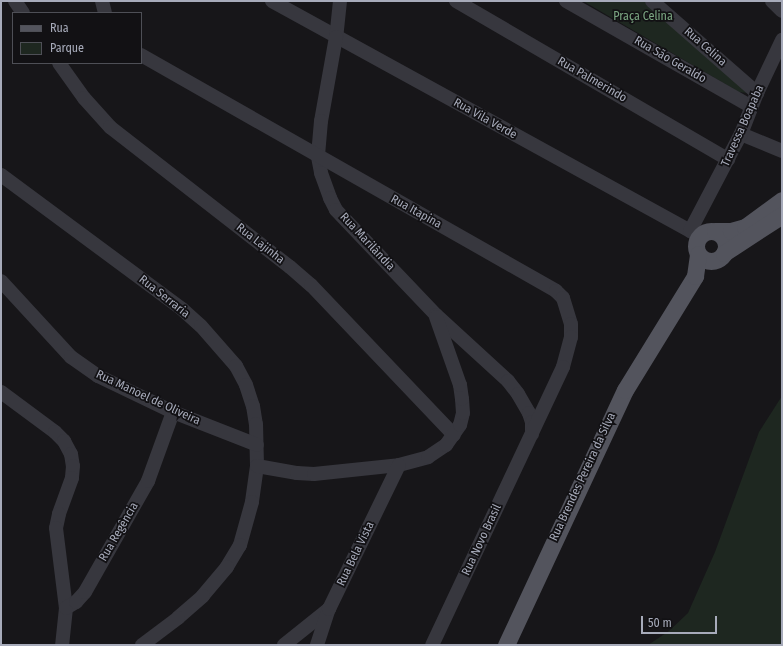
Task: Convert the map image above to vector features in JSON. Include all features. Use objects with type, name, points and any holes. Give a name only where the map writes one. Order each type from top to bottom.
[{"type":"main road","points":[[701,233],[731,232],[744,227],[782,200]]},
{"type":"main road","name":"Rua Brendes Pereira da Silva","points":[[672,316],[722,256],[782,215]]},
{"type":"main road","points":[[701,233],[721,234],[725,240],[726,247],[722,256],[708,262],[698,254],[696,242],[701,233]]},
{"type":"main road","name":"Rua Brendes Pereira da Silva","points":[[506,645],[615,409],[639,364],[672,316],[695,276],[698,254]]},
{"type":"street","points":[[15,1],[22,12]]},
{"type":"street","points":[[102,1],[105,12]]},
{"type":"street","name":"Rua Vila Verde","points":[[272,1],[336,37],[701,233]]},
{"type":"street","name":"Rua Marilândia","points":[[340,1],[318,157],[325,187],[336,210],[436,315],[508,381],[518,394],[529,413],[532,422],[532,434]]},
{"type":"street","name":"Rua Palmerindo","points":[[456,1],[728,159]]},
{"type":"street","name":"Rua Celina","points":[[652,1],[757,93]]},
{"type":"street","points":[[772,1],[782,11]]},
{"type":"street","name":"Rua São Geraldo","points":[[572,2],[752,107]]},
{"type":"street","name":"Travessa Boapaba","points":[[701,233],[728,159],[741,134],[757,93],[782,40]]},
{"type":"street","name":"Rua Itapina","points":[[142,55],[318,157],[556,291],[563,298],[571,324],[571,337],[563,367],[532,434]]},
{"type":"street","name":"Rua Lajinha","points":[[60,64],[84,98],[110,127],[306,281],[454,436]]},
{"type":"street","points":[[741,134],[780,151]]},
{"type":"street","name":"Rua Serraria","points":[[1,175],[182,309],[201,326],[236,366],[246,385],[253,406],[257,445],[257,466],[246,530],[240,546],[215,582],[191,607],[142,645]]},
{"type":"street","name":"Rua Manoel de Oliveira","points":[[1,281],[71,357],[98,376],[173,412],[257,445]]},
{"type":"street","points":[[257,466],[314,474],[399,465],[428,457],[436,453],[454,436],[461,419],[462,399],[460,385],[436,315]]},
{"type":"street","points":[[1,392],[44,422],[64,441],[71,454],[73,466],[72,478],[59,514],[56,528],[66,608],[62,645]]},
{"type":"street","name":"Rua Regência","points":[[66,608],[76,602],[85,592],[148,481],[173,412]]},
{"type":"street","name":"Rua Novo Brasil","points":[[432,645],[532,434]]},
{"type":"street","name":"Rua Bela Vista","points":[[317,645],[329,610],[399,465]]},
{"type":"street","points":[[284,645],[329,610]]},
{"type":"green space","name":"Praça Celina","points":[[583,1],[649,1],[747,93],[739,92]]},
{"type":"green space","points":[[782,396],[782,645],[648,645],[669,631],[688,613],[715,552],[759,432]]}]
